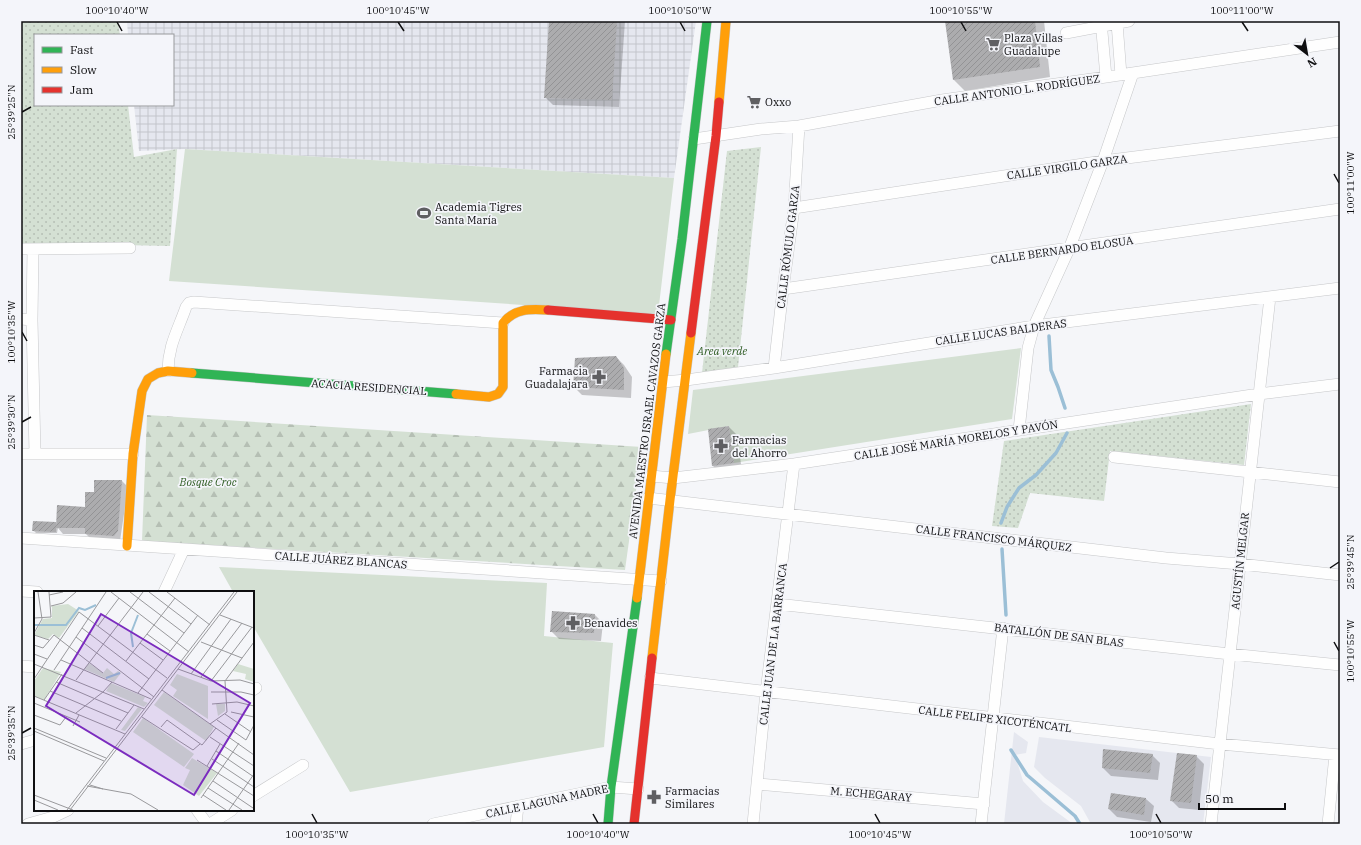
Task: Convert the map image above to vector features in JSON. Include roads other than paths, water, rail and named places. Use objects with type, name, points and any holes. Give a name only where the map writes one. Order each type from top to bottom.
[{"type":"main road","name":"AVENIDA MAESTRO ISRAEL CAVAZOS GARZA","points":[[608,824],[611,787],[639,580],[667,342],[694,139],[707,21]]},
{"type":"main road","points":[[634,824],[670,500],[716,136],[726,21]]},
{"type":"main road","points":[[503,323],[508,316],[514,312],[532,309],[671,320]]},
{"type":"main road","name":"ACACIA RESIDENCIAL","points":[[168,371],[489,397],[498,394],[503,387],[503,323]]},
{"type":"main road","points":[[127,546],[133,454],[142,391],[144,383],[149,376],[156,372],[168,371]]},
{"type":"street","points":[[1066,33],[1101,24],[1129,21]]},
{"type":"street","points":[[1117,23],[1121,75]]},
{"type":"street","points":[[1101,24],[1106,77]]},
{"type":"street","name":"CALLE ANTONIO L. RODRÍGUEZ","points":[[694,139],[761,129],[799,126],[942,100],[1340,42]]},
{"type":"street","points":[[1019,430],[1028,348],[1034,326],[1069,249],[1103,161],[1133,73]]},
{"type":"street","name":"CALLE RÓMULO GARZA","points":[[774,368],[794,208],[799,126]]},
{"type":"street","name":"CALLE VIRGILO GARZA","points":[[794,208],[1103,161],[1340,130]]},
{"type":"street","name":"CALLE BERNARDO ELOSUA","points":[[783,289],[1340,209]]},
{"type":"street","points":[[21,249],[130,248]]},
{"type":"street","points":[[33,249],[26,319],[32,388],[35,454]]},
{"type":"street","name":"CALLE LUCAS BALDERAS","points":[[663,382],[774,368],[1034,326],[1270,298],[1340,288]]},
{"type":"street","name":"AGUSTÍN MELGAR","points":[[1211,824],[1270,298]]},
{"type":"street","points":[[168,371],[170,346],[186,307],[190,303],[194,302],[503,323]]},
{"type":"street","name":"CALLE JOSÉ MARÍA MORELOS Y PAVÓN","points":[[651,476],[673,478],[794,464],[1259,394],[1340,384]]},
{"type":"street","points":[[21,388],[32,388]]},
{"type":"street","points":[[21,454],[133,454]]},
{"type":"street","points":[[1114,457],[1340,482]]},
{"type":"street","name":"CALLE JUAN DE LA BARRANCA","points":[[753,824],[766,692],[794,464]]},
{"type":"street","name":"CALLE FRANCISCO MÁRQUEZ","points":[[648,498],[1166,558],[1240,564],[1340,576]]},
{"type":"street","name":"CALLE JUÁREZ BLANCAS","points":[[21,538],[661,581]]},
{"type":"street","points":[[164,591],[184,549]]},
{"type":"street","points":[[21,591],[34,592]]},
{"type":"street","name":"BATALLÓN DE SAN BLAS","points":[[777,604],[1340,665]]},
{"type":"street","points":[[981,824],[994,719],[1003,628]]},
{"type":"street","points":[[21,666],[34,667]]},
{"type":"street","name":"CALLE FELIPE XICOTÉNCATL","points":[[650,678],[994,719],[1220,744],[1337,755]]},
{"type":"street","points":[[21,744],[34,740]]},
{"type":"street","points":[[1328,824],[1337,755]]},
{"type":"street","points":[[254,795],[303,765]]},
{"type":"street","name":"M. ECHEGARAY","points":[[758,784],[984,804]]},
{"type":"street","name":"CALLE LAGUNA MADRE","points":[[433,824],[611,787],[638,789]]},
{"type":"street","points":[[516,824],[518,806]]},
{"type":"street","points":[[28,824],[53,817],[66,811]]},
{"type":"street","points":[[199,811],[208,824],[230,811]]},
{"type":"waterway","points":[[1049,336],[1051,370],[1065,408]]},
{"type":"waterway","points":[[1001,523],[1007,507],[1019,488],[1036,475],[1056,453],[1067,433]]},
{"type":"waterway","points":[[1002,549],[1006,615]]},
{"type":"waterway","points":[[1011,750],[1027,775],[1075,816],[1080,824]]},
{"type":"place","name":"Plaza Villas Guadalupe","points":[[993,44]]},
{"type":"place","name":"Oxxo","points":[[754,102]]},
{"type":"place","name":"Academia Tigres Santa María","points":[[424,213]]},
{"type":"place","name":"Farmacia Guadalajara","points":[[599,377]]},
{"type":"place","name":"Farmacias del Ahorro","points":[[721,446]]},
{"type":"place","name":"Benavides","points":[[573,623]]},
{"type":"place","name":"Farmacias Similares","points":[[654,797]]},
{"type":"park label","name":"Area verde","points":[[722,351]]},
{"type":"park label","name":"Bosque Croc","points":[[208,482]]}]
